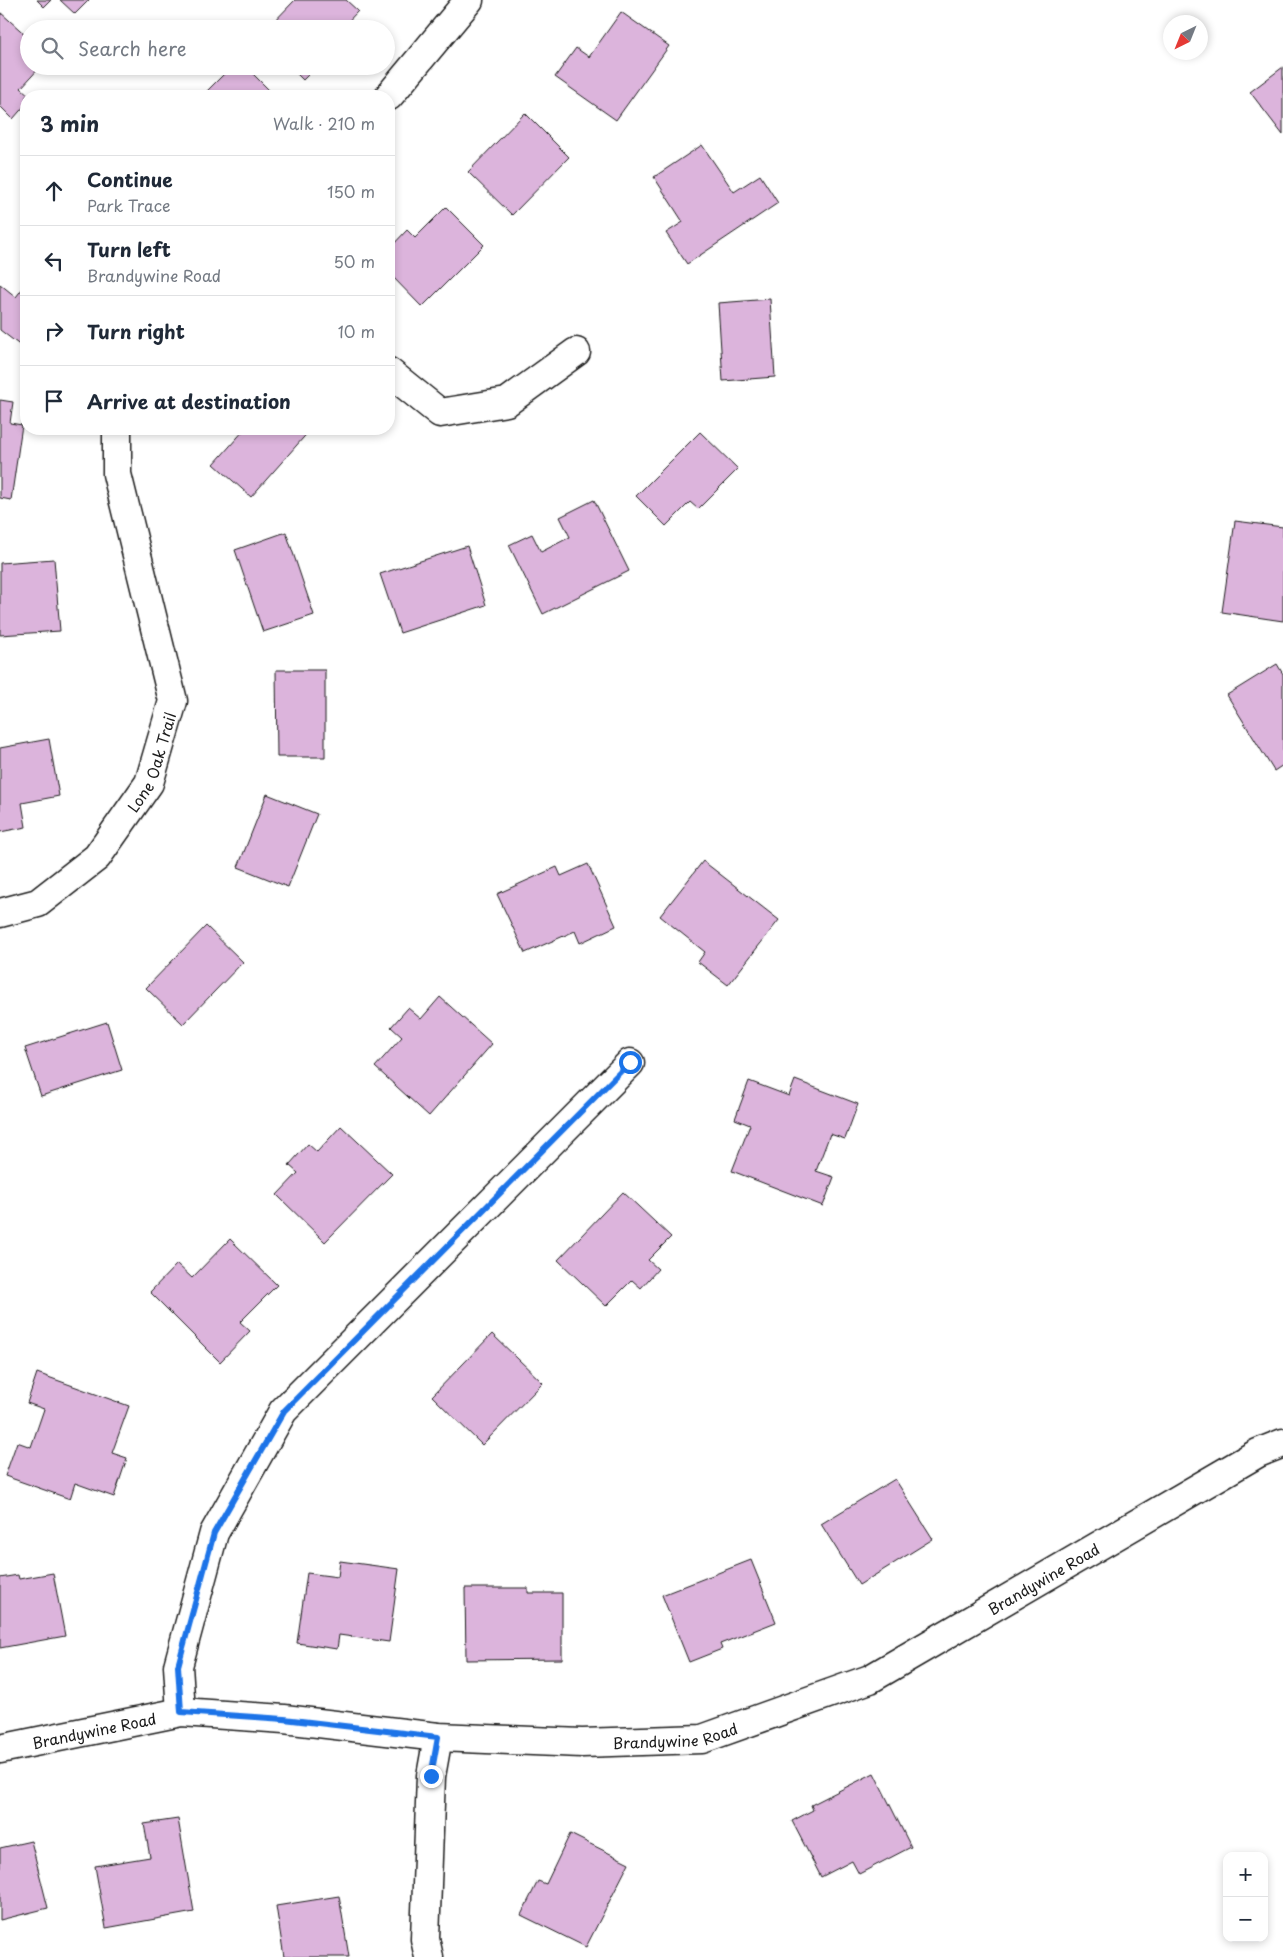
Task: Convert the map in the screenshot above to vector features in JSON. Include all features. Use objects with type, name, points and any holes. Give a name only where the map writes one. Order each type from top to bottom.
[{"type":"street","points":[[394,90],[469,0]]},
{"type":"street","points":[[395,377],[440,413],[507,402],[576,352]]},
{"type":"street","name":"Lone Oak Trail","points":[[0,913],[38,903],[97,856],[149,783],[173,701],[117,474],[117,435]]},
{"type":"street","points":[[181,1712],[178,1666],[214,1533],[284,1411],[630,1062]]},
{"type":"street","name":"Brandywine Road","points":[[0,1749],[181,1712],[284,1719],[438,1737],[582,1743],[702,1739],[870,1679],[1258,1453],[1283,1443]]},
{"type":"street","points":[[429,1957],[425,1940],[430,1796],[438,1737]]},
{"type":"building","points":[[37,0],[51,0],[44,7]]},
{"type":"building","points":[[60,0],[89,0],[75,14]]},
{"type":"building","points":[[295,0],[346,0],[358,11],[350,20],[276,20]]},
{"type":"building","points":[[0,12],[20,30],[20,75],[33,75],[21,88],[23,90],[20,90],[20,111],[13,119],[0,106]]},
{"type":"building","points":[[621,12],[669,46],[616,120],[555,77],[576,48],[589,57]]},
{"type":"building","points":[[1283,67],[1283,135],[1250,92]]},
{"type":"building","points":[[223,75],[254,75],[269,90],[208,90]]},
{"type":"building","points":[[298,75],[308,75],[303,80]]},
{"type":"building","points":[[525,113],[569,157],[512,215],[468,172]]},
{"type":"building","points":[[702,145],[734,192],[760,175],[778,203],[687,264],[666,233],[683,222],[654,177]]},
{"type":"building","points":[[446,207],[484,245],[422,307],[395,279],[395,243],[407,230],[415,238]]},
{"type":"building","points":[[0,284],[16,297],[20,292],[20,345],[0,330]]},
{"type":"building","points":[[770,299],[775,377],[723,381],[718,303]]},
{"type":"building","points":[[0,400],[13,402],[10,423],[20,425],[21,435],[11,500],[0,498]]},
{"type":"building","points":[[700,432],[738,469],[698,509],[690,502],[666,526],[636,496]]},
{"type":"building","points":[[240,435],[306,435],[251,497],[214,464]]},
{"type":"building","points":[[594,500],[629,571],[543,614],[509,545],[532,534],[541,552],[570,537],[560,517]]},
{"type":"building","points":[[1235,521],[1283,527],[1283,621],[1222,612]]},
{"type":"building","points":[[286,532],[314,615],[263,632],[235,550]]},
{"type":"building","points":[[467,546],[486,605],[400,633],[380,574]]},
{"type":"building","points":[[54,559],[60,631],[0,635],[0,563]]},
{"type":"building","points":[[1277,664],[1283,674],[1283,765],[1274,771],[1227,695]]},
{"type":"building","points":[[276,670],[325,670],[325,757],[277,757]]},
{"type":"building","points":[[49,739],[59,796],[22,803],[26,827],[0,832],[0,748]]},
{"type":"building","points":[[267,794],[317,814],[288,887],[238,867]]},
{"type":"building","points":[[703,861],[779,920],[728,985],[698,962],[705,952],[660,916]]},
{"type":"building","points":[[588,864],[616,926],[580,943],[575,931],[525,953],[497,894],[557,867],[561,876]]},
{"type":"building","points":[[206,926],[243,962],[183,1024],[146,988]]},
{"type":"building","points":[[440,997],[492,1044],[429,1116],[375,1067],[402,1037],[391,1027],[408,1008],[421,1019]]},
{"type":"building","points":[[107,1022],[122,1070],[41,1096],[25,1048]]},
{"type":"building","points":[[795,1080],[858,1104],[845,1139],[830,1134],[816,1171],[834,1177],[823,1206],[732,1171],[750,1125],[735,1119],[749,1081],[789,1096]]},
{"type":"building","points":[[341,1126],[392,1174],[325,1242],[277,1195],[298,1173],[289,1165],[308,1144],[317,1152]]},
{"type":"building","points":[[623,1192],[671,1237],[648,1260],[658,1269],[641,1288],[632,1280],[606,1306],[558,1260]]},
{"type":"building","points":[[230,1239],[277,1285],[240,1322],[250,1331],[220,1362],[150,1292],[177,1264],[192,1278]]},
{"type":"building","points":[[492,1334],[543,1383],[482,1445],[432,1396]]},
{"type":"building","points":[[37,1373],[129,1406],[112,1453],[127,1458],[114,1497],[75,1483],[70,1499],[5,1476],[17,1442],[31,1447],[44,1409],[27,1403]]},
{"type":"building","points":[[895,1479],[933,1539],[859,1585],[821,1524]]},
{"type":"building","points":[[751,1560],[776,1622],[720,1644],[722,1649],[689,1662],[662,1595]]},
{"type":"building","points":[[340,1561],[399,1569],[389,1642],[339,1635],[337,1649],[297,1643],[307,1573],[338,1577]]},
{"type":"building","points":[[53,1573],[65,1636],[0,1648],[0,1578],[18,1575],[19,1579]]},
{"type":"building","points":[[465,1588],[528,1588],[528,1593],[562,1593],[562,1659],[466,1660]]},
{"type":"building","points":[[874,1773],[911,1847],[859,1874],[852,1861],[821,1877],[792,1821],[813,1810],[811,1805]]},
{"type":"building","points":[[178,1819],[194,1912],[106,1928],[95,1866],[150,1857],[144,1824]]},
{"type":"building","points":[[570,1834],[629,1863],[586,1947],[521,1915],[538,1881],[546,1884]]},
{"type":"building","points":[[31,1841],[48,1908],[0,1920],[0,1848]]},
{"type":"building","points":[[339,1896],[349,1957],[284,1957],[276,1906]]},
{"type":"route","points":[[431,1776],[438,1737],[284,1719],[181,1712],[178,1666],[214,1533],[284,1411],[630,1062]]}]
